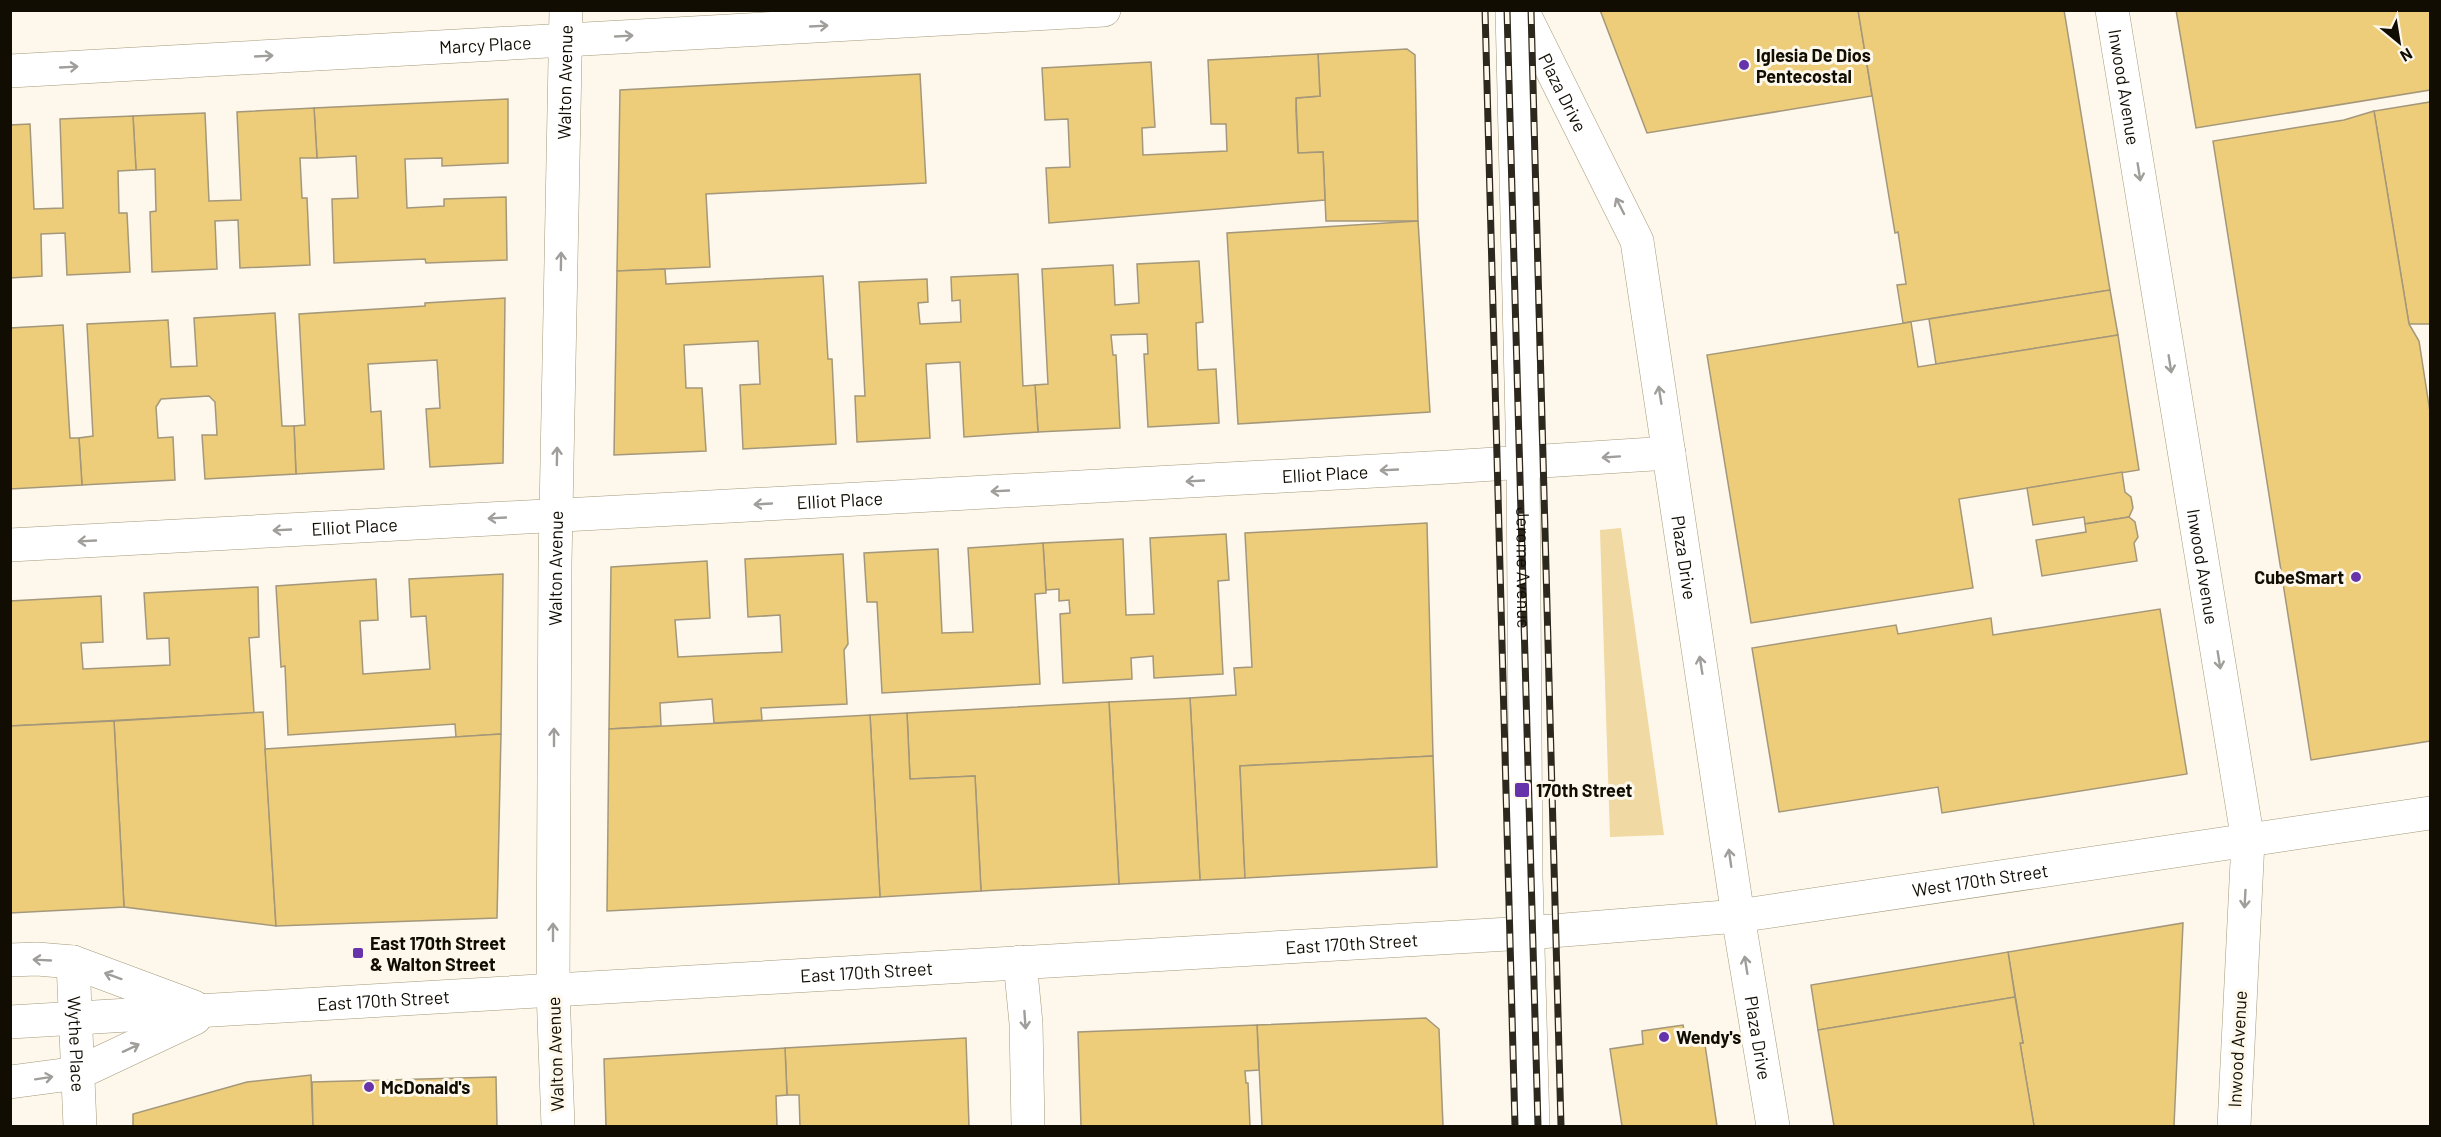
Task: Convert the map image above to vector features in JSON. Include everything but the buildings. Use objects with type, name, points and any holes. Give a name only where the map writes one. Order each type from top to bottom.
[{"type":"street","name":"Marcy Place","points":[[10,71],[566,25],[1104,10]]},
{"type":"street","name":"Jerome Avenue","points":[[1512,10],[1523,463],[1527,933],[1533,1126]]},
{"type":"street","name":"Plaza Drive","points":[[1522,10],[1637,241],[1738,916],[1773,1126]]},
{"type":"street","name":"Inwood Avenue","points":[[2112,10],[2248,841],[2234,1126]]},
{"type":"street","name":"Walton Avenue","points":[[558,1126],[553,990],[556,514],[566,25]]},
{"type":"street","name":"Elliot Place","points":[[10,545],[1523,463],[1669,453]]},
{"type":"street","name":"West 170th Street","points":[[1527,933],[1738,916],[2430,813]]},
{"type":"street","name":"East 170th Street","points":[[10,1022],[1527,933]]},
{"type":"street","name":"East 170th Street","points":[[10,960],[37,959],[74,962],[207,1012]]},
{"type":"street","name":"Wythe Place","points":[[74,962],[80,1126]]},
{"type":"street","points":[[1020,962],[1026,1023],[1028,1126]]},
{"type":"street","name":"East 170th Street","points":[[10,1082],[78,1073],[207,1012]]},
{"type":"shaded area","points":[[1621,528],[1664,835],[1610,837],[1600,530]]},
{"type":"railway","points":[[1485,10],[1515,1126]]},
{"type":"railway","points":[[1507,10],[1538,1126]]},
{"type":"railway","points":[[1531,10],[1561,1126]]},
{"type":"place","name":"Iglesia De Dios Pentecostal","points":[[1744,65]]},
{"type":"place","name":"CubeSmart","points":[[2356,577]]},
{"type":"place","name":"170th Street","points":[[1522,790]]},
{"type":"place","name":"East 170th Street & Walton Street","points":[[358,953]]},
{"type":"place","name":"Wendy's","points":[[1664,1037]]},
{"type":"place","name":"McDonald's","points":[[369,1087]]}]
